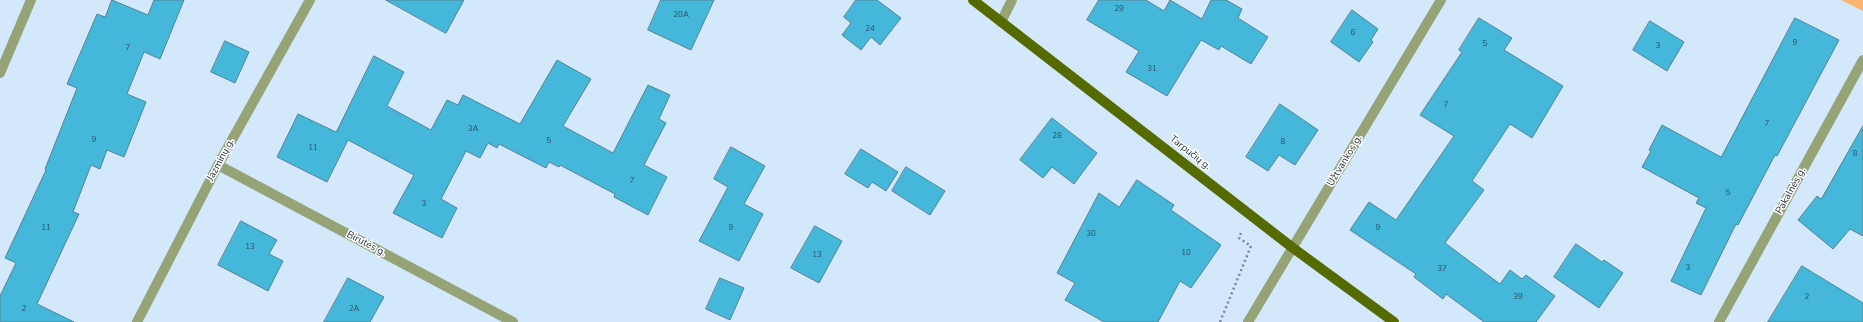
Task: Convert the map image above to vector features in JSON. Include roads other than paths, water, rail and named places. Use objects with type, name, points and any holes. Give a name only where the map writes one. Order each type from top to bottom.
[{"type":"main road","name":"Tarpučių g.","points":[[973,0],[1293,248],[1394,322]]},
{"type":"street","points":[[0,73],[31,0]]},
{"type":"street","name":"Jazminų g.","points":[[137,322],[218,165],[310,0]]},
{"type":"street","points":[[1001,22],[1012,0]]},
{"type":"street","name":"Užtvankos g.","points":[[1248,322],[1441,0]]},
{"type":"street","name":"Pakalnės g.","points":[[1719,322],[1863,60]]},
{"type":"street","name":"Birutės g.","points":[[218,165],[513,322]]}]
